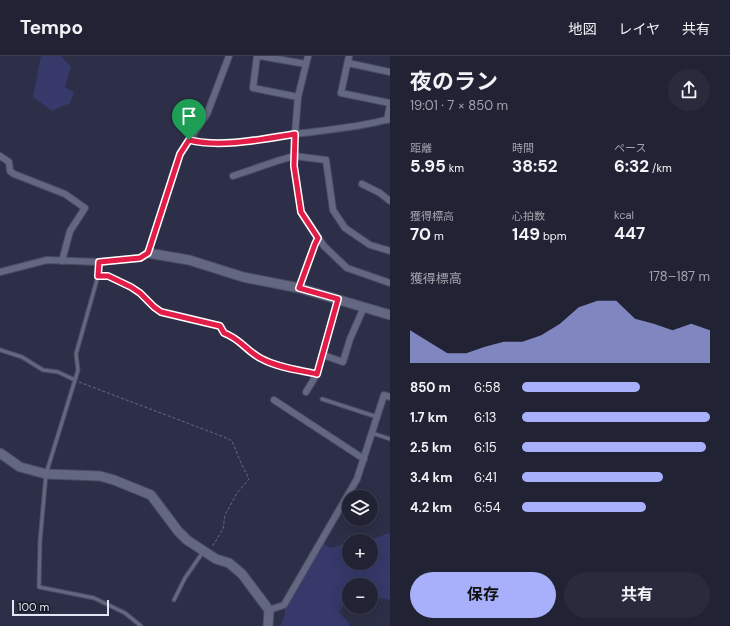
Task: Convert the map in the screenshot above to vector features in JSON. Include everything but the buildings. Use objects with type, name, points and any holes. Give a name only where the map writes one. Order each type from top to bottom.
[{"type":"street","points":[[0,277],[2,272],[47,260],[99,262],[140,258],[148,253],[180,154],[207,114],[229,56]]},
{"type":"street","points":[[257,56],[253,88],[298,97]]},
{"type":"street","points":[[260,56],[306,64]]},
{"type":"street","points":[[308,56],[298,97],[294,156],[294,166],[301,212],[324,246],[347,268],[390,283]]},
{"type":"street","points":[[189,140],[200,143],[232,142],[337,129],[388,119],[390,104],[341,93],[349,56]]},
{"type":"street","points":[[348,63],[390,72]]},
{"type":"street","points":[[0,156],[9,162],[10,171],[14,174],[65,194],[85,208],[70,231],[62,261]]},
{"type":"street","points":[[233,176],[294,156],[326,160],[333,210],[345,228],[370,245],[390,251]]},
{"type":"street","points":[[362,184],[390,201]]},
{"type":"street","points":[[299,288],[318,238]]},
{"type":"street","points":[[148,253],[189,260],[244,277],[299,288],[390,316]]},
{"type":"street","points":[[306,392],[317,374],[338,299]]},
{"type":"street","points":[[323,355],[343,362],[350,339],[364,307]]},
{"type":"street","points":[[269,610],[284,605],[357,479],[384,395],[390,397]]},
{"type":"street","points":[[274,400],[364,459]]},
{"type":"street","points":[[0,453],[20,467],[46,474],[100,476],[151,495],[178,531],[187,540],[216,559],[229,563],[242,574],[269,610],[268,626]]},
{"type":"lane","points":[[99,262],[98,276],[76,354],[78,370],[46,474],[40,541],[39,587],[94,598],[125,612],[141,626]]},
{"type":"lane","points":[[0,350],[22,357],[43,370],[58,372],[75,380]]},
{"type":"lane","points":[[322,399],[377,417]]},
{"type":"lane","points":[[372,433],[390,439]]},
{"type":"lane","points":[[174,600],[185,578],[205,552]]},
{"type":"path","points":[[98,276],[108,276],[131,287],[161,312],[220,326],[224,333],[234,336],[255,355],[263,360],[288,368],[317,374]]},
{"type":"path","points":[[75,380],[110,395],[145,406],[232,441],[240,463],[249,479],[237,494],[225,515],[223,529],[205,552]]},
{"type":"shaded area","points":[[41,56],[61,56],[71,67],[65,87],[74,92],[70,103],[52,111],[33,97]]},
{"type":"shaded area","points":[[390,533],[390,600],[378,598],[378,578],[342,578],[342,608],[339,612],[349,623],[349,626],[278,626],[281,625],[285,614],[285,607],[323,543],[331,548],[342,544],[342,570],[378,570],[378,537]]},
{"type":"route","points":[[295,134],[294,166],[301,212],[318,238],[299,288],[338,299],[317,374],[288,368],[263,360],[255,355],[234,336],[224,333],[220,326],[172,316],[161,312],[131,287],[108,276],[98,276],[99,262],[140,258],[148,253],[180,154],[189,140],[200,143],[215,143],[273,138],[295,134]]}]
